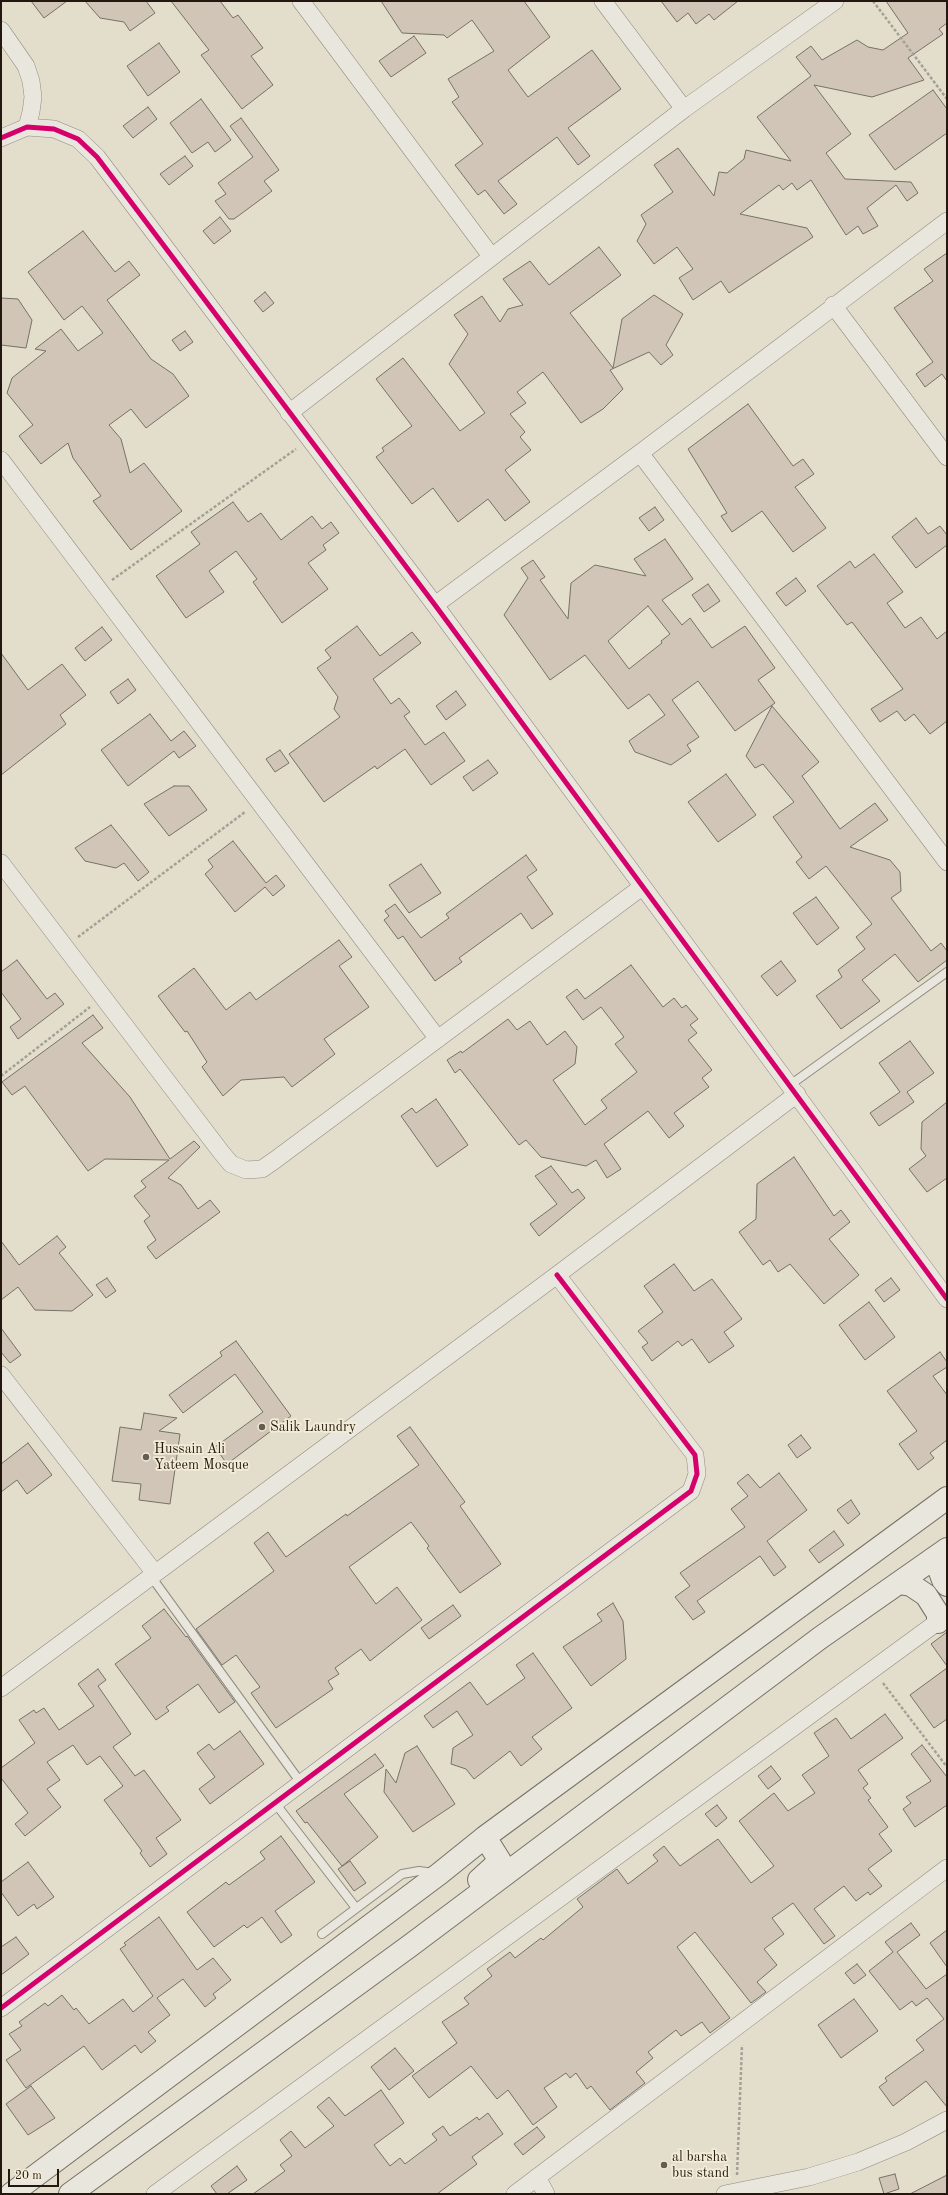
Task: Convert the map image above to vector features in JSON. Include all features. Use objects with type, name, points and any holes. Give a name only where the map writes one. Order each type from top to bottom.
[{"type":"main road","points":[[11,2194],[439,1874],[485,1837],[947,1498]]},
{"type":"main road","points":[[70,2194],[411,1944],[820,1638],[944,1552]]},
{"type":"main road","points":[[944,1552],[939,1569],[943,1580],[947,1585]]},
{"type":"main road","points":[[899,1583],[911,1585],[919,1589],[933,1605],[942,1619]]},
{"type":"main road","points":[[411,1944],[417,1931],[423,1924],[499,1864],[500,1859],[485,1837]]},
{"type":"street","points":[[300,1],[491,256]]},
{"type":"street","points":[[603,1],[684,109]]},
{"type":"street","points":[[289,413],[491,256],[684,109],[835,1]]},
{"type":"street","points":[[1,30],[26,66],[31,81],[33,97],[32,112],[27,128]]},
{"type":"street","points":[[1,138],[27,128],[54,129],[78,139],[97,157],[309,440],[435,605],[947,1298]]},
{"type":"street","points":[[435,605],[640,453],[833,305],[947,220]]},
{"type":"street","points":[[833,305],[947,457]]},
{"type":"street","points":[[640,453],[947,862]]},
{"type":"street","points":[[1,460],[438,1039]]},
{"type":"street","points":[[1,863],[221,1152],[231,1164],[246,1170],[262,1168],[276,1160],[642,887]]},
{"type":"street","points":[[1,1688],[152,1574],[556,1275],[794,1089]]},
{"type":"street","points":[[1,2008],[691,1491],[697,1474],[695,1455],[556,1275]]},
{"type":"street","points":[[1,1375],[152,1574]]},
{"type":"street","points":[[155,2194],[942,1619]]},
{"type":"street","points":[[515,2194],[743,2020],[947,1868]]},
{"type":"street","points":[[730,2193],[810,2177],[858,2162],[906,2142],[947,2120]]},
{"type":"street","points":[[537,2177],[546,2194]]},
{"type":"lane","points":[[794,1089],[947,972]]},
{"type":"lane","points":[[152,1574],[301,1783]]},
{"type":"lane","points":[[274,1803],[356,1908]]},
{"type":"lane","points":[[322,1934],[402,1874],[419,1870],[439,1874]]},
{"type":"path","points":[[873,1],[947,99]]},
{"type":"path","points":[[98,590],[309,440]]},
{"type":"path","points":[[65,947],[258,802]]},
{"type":"path","points":[[1,1076],[103,997]]},
{"type":"path","points":[[874,1670],[947,1767]]},
{"type":"path","points":[[730,2193],[743,2020]]},
{"type":"building","points":[[31,1],[67,1],[44,18]]},
{"type":"building","points":[[85,1],[146,1],[155,13],[130,31],[124,22],[100,18]]},
{"type":"building","points":[[171,1],[220,1],[233,18],[238,15],[263,48],[251,56],[273,85],[242,109],[201,55],[209,50]]},
{"type":"building","points":[[381,1],[524,1],[550,37],[508,70],[528,97],[592,50],[621,89],[568,128],[590,156],[578,165],[557,137],[498,181],[517,204],[504,214],[485,190],[478,195],[455,165],[483,144],[452,102],[459,97],[448,79],[494,51],[472,20],[447,38],[444,35],[402,33]]},
{"type":"building","points":[[661,1],[738,1],[714,20],[709,14],[696,24],[688,13],[677,22]]},
{"type":"building","points":[[886,1],[947,1],[947,23],[939,29],[943,34],[908,58],[924,80],[872,97],[814,85],[851,134],[826,153],[845,179],[911,182],[918,193],[907,201],[896,185],[867,208],[878,226],[863,234],[858,226],[846,235],[811,180],[797,190],[792,183],[783,190],[779,185],[740,214],[807,228],[813,237],[729,293],[721,281],[693,300],[679,278],[693,269],[677,247],[654,264],[637,241],[646,224],[641,215],[673,192],[654,165],[678,148],[714,196],[719,172],[727,173],[744,159],[746,150],[791,161],[757,117],[811,76],[796,57],[811,46],[822,60],[857,40],[868,47],[883,50],[908,33]]},
{"type":"building","points":[[414,36],[426,53],[391,77],[379,61]]},
{"type":"building","points":[[159,43],[180,72],[148,96],[127,66]]},
{"type":"building","points":[[933,90],[947,109],[947,133],[895,170],[869,135]]},
{"type":"building","points":[[201,99],[231,140],[215,152],[208,142],[192,153],[170,123]]},
{"type":"building","points":[[148,107],[157,119],[133,138],[123,126]]},
{"type":"building","points":[[241,118],[279,170],[264,181],[272,191],[234,219],[229,219],[215,201],[226,194],[218,183],[253,157],[230,126]]},
{"type":"building","points":[[185,156],[193,166],[169,185],[160,174]]},
{"type":"building","points":[[220,217],[231,231],[214,244],[203,231]]},
{"type":"building","points":[[83,231],[115,272],[129,261],[140,275],[107,300],[151,359],[173,374],[189,396],[146,428],[131,409],[109,425],[121,439],[130,473],[144,463],[182,511],[131,550],[93,501],[101,496],[73,458],[68,443],[41,464],[19,436],[33,425],[7,393],[12,378],[46,351],[35,349],[61,329],[78,351],[103,333],[82,306],[64,320],[28,272]]},
{"type":"building","points":[[599,247],[621,275],[570,313],[613,368],[622,319],[654,295],[683,314],[666,345],[673,355],[661,365],[649,352],[610,370],[623,389],[603,409],[581,423],[543,372],[517,392],[526,403],[510,414],[525,432],[520,437],[531,450],[505,470],[530,502],[505,521],[488,499],[458,522],[433,488],[412,504],[376,457],[384,451],[382,448],[412,426],[376,379],[403,358],[460,431],[485,413],[449,364],[468,334],[454,315],[482,296],[500,322],[508,309],[523,305],[503,279],[530,261],[549,285]]},
{"type":"building","points":[[947,253],[947,381],[942,374],[925,387],[916,374],[933,362],[894,308],[933,281],[924,269]]},
{"type":"building","points":[[265,292],[274,303],[263,312],[254,301]]},
{"type":"building","points":[[1,298],[18,299],[32,320],[26,348],[1,345]]},
{"type":"building","points":[[185,331],[193,342],[180,351],[172,340]]},
{"type":"building","points":[[748,404],[793,466],[803,459],[814,474],[795,487],[826,528],[793,552],[762,511],[732,532],[721,516],[727,513],[688,449]]},
{"type":"building","points":[[233,502],[248,522],[261,513],[281,540],[312,516],[322,529],[331,522],[339,533],[323,545],[326,550],[308,563],[328,589],[282,623],[253,582],[257,579],[236,551],[209,571],[224,592],[186,618],[156,576],[200,544],[191,532]]},
{"type":"building","points":[[655,507],[664,520],[649,531],[639,518]]},
{"type":"building","points":[[916,518],[928,534],[940,526],[947,535],[947,545],[916,568],[892,537]]},
{"type":"building","points":[[665,539],[693,579],[662,600],[682,625],[690,618],[712,648],[745,626],[775,668],[758,680],[775,703],[735,731],[698,681],[672,700],[699,737],[687,745],[691,751],[671,765],[635,752],[629,741],[665,715],[649,694],[628,709],[585,655],[550,680],[504,615],[528,578],[521,568],[533,560],[545,577],[540,580],[568,619],[571,583],[595,565],[646,576],[634,559]],"holes":[[[648,606],[670,634],[661,641],[662,643],[629,669],[608,641]]]},
{"type":"building","points":[[874,554],[903,592],[887,603],[905,628],[921,617],[937,639],[947,631],[947,721],[930,734],[914,714],[905,721],[897,711],[880,722],[871,709],[903,689],[852,622],[847,625],[817,586],[850,561],[855,568]]},
{"type":"building","points":[[796,578],[806,591],[786,606],[776,593]]},
{"type":"building","points":[[708,584],[720,601],[704,612],[692,595]]},
{"type":"building","points":[[357,626],[380,656],[412,632],[421,643],[373,679],[391,704],[399,698],[410,712],[404,716],[425,745],[444,732],[465,761],[431,785],[405,749],[377,769],[375,766],[324,802],[289,754],[340,717],[334,709],[338,697],[317,668],[331,658],[325,650]]},
{"type":"building","points":[[102,627],[112,640],[85,661],[75,648]]},
{"type":"building","points":[[1,653],[28,690],[62,664],[86,695],[60,715],[66,724],[1,775]]},
{"type":"building","points":[[128,679],[136,690],[118,704],[110,692]]},
{"type":"building","points":[[456,691],[466,705],[446,720],[436,706]]},
{"type":"building","points":[[772,706],[819,762],[802,776],[840,829],[875,803],[888,820],[850,847],[890,860],[900,872],[901,891],[891,898],[931,951],[941,943],[947,951],[947,960],[918,982],[895,954],[862,980],[880,1001],[841,1029],[816,996],[842,977],[838,970],[865,949],[856,937],[872,924],[826,866],[809,879],[796,862],[802,857],[773,817],[794,802],[763,764],[755,768],[746,756]]},
{"type":"building","points":[[150,714],[171,741],[184,731],[196,746],[179,758],[174,751],[128,786],[101,750]]},
{"type":"building","points":[[280,750],[289,763],[275,772],[266,759]]},
{"type":"building","points":[[488,760],[498,773],[473,791],[463,777]]},
{"type":"building","points":[[726,774],[756,815],[718,842],[688,802]]},
{"type":"building","points":[[174,786],[189,786],[207,810],[169,836],[144,804]]},
{"type":"building","points":[[111,825],[149,872],[138,881],[124,863],[116,868],[85,861],[75,848]]},
{"type":"building","points":[[233,841],[266,883],[276,875],[285,886],[273,896],[265,887],[235,912],[205,874],[213,867],[208,860]]},
{"type":"building","points":[[526,855],[537,870],[527,877],[553,914],[532,929],[521,913],[459,958],[462,962],[435,981],[403,936],[398,939],[384,920],[389,916],[385,911],[395,904],[421,938],[449,918],[446,914]]},
{"type":"building","points":[[421,864],[441,893],[409,913],[389,885]]},
{"type":"building","points":[[816,897],[839,928],[817,945],[793,913]]},
{"type":"building","points":[[339,940],[352,957],[339,966],[369,1007],[324,1039],[335,1054],[292,1087],[284,1077],[241,1080],[223,1096],[202,1067],[207,1062],[187,1031],[185,1032],[158,996],[194,968],[226,1010],[250,992],[256,1000]]},
{"type":"building","points":[[17,960],[47,999],[55,993],[64,1004],[18,1039],[10,1027],[21,1019],[1,992],[1,972]]},
{"type":"building","points":[[781,961],[796,981],[777,996],[761,976]]},
{"type":"building","points":[[631,965],[663,1007],[674,998],[682,1008],[686,1005],[698,1019],[690,1025],[697,1033],[688,1040],[712,1070],[702,1078],[709,1087],[674,1113],[684,1126],[669,1138],[648,1111],[604,1144],[621,1169],[607,1178],[596,1160],[586,1166],[541,1157],[526,1140],[519,1145],[460,1069],[455,1073],[447,1060],[461,1051],[462,1053],[508,1019],[517,1030],[530,1021],[547,1045],[565,1031],[577,1047],[575,1064],[553,1080],[585,1125],[607,1108],[601,1100],[637,1072],[615,1044],[624,1037],[601,1007],[583,1020],[566,997],[577,989],[585,999]]},
{"type":"building","points":[[93,1015],[103,1028],[82,1043],[130,1097],[170,1159],[194,1141],[200,1147],[168,1178],[181,1185],[198,1209],[210,1200],[220,1212],[156,1259],[147,1247],[156,1240],[144,1221],[150,1216],[134,1196],[146,1187],[141,1181],[169,1160],[105,1159],[88,1171],[25,1086],[12,1095],[2,1082]]},
{"type":"building","points":[[910,1041],[934,1073],[907,1092],[914,1102],[879,1126],[870,1113],[900,1092],[879,1063]]},
{"type":"building","points":[[436,1099],[468,1145],[437,1167],[401,1116],[412,1108],[416,1113]]},
{"type":"building","points":[[947,1102],[947,1178],[927,1192],[909,1169],[926,1156],[921,1149],[922,1122]]},
{"type":"building","points":[[794,1157],[834,1216],[841,1210],[850,1222],[829,1239],[859,1275],[824,1304],[790,1264],[778,1272],[770,1260],[763,1265],[739,1232],[756,1219],[757,1184]]},
{"type":"building","points":[[551,1166],[572,1193],[578,1189],[585,1198],[539,1236],[530,1224],[557,1204],[535,1176]]},
{"type":"building","points":[[57,1236],[66,1247],[59,1253],[93,1295],[72,1311],[35,1310],[18,1287],[1,1300],[1,1241],[19,1265]]},
{"type":"building","points":[[674,1264],[694,1291],[712,1279],[742,1319],[724,1332],[734,1346],[709,1363],[692,1339],[682,1346],[678,1341],[652,1361],[642,1347],[648,1343],[638,1331],[663,1312],[644,1286]]},
{"type":"building","points":[[107,1278],[116,1291],[106,1298],[96,1285]]},
{"type":"building","points":[[891,1278],[900,1290],[884,1302],[875,1290]]},
{"type":"building","points":[[869,1302],[895,1337],[865,1360],[839,1325]]},
{"type":"building","points":[[1,1328],[21,1355],[10,1363],[1,1352]]},
{"type":"building","points":[[236,1341],[291,1416],[227,1464],[215,1447],[263,1412],[235,1374],[183,1413],[169,1395],[222,1356],[220,1352]]},
{"type":"building","points":[[940,1352],[947,1362],[947,1367],[933,1376],[947,1395],[947,1440],[930,1453],[934,1458],[918,1470],[899,1444],[917,1431],[887,1391]]},
{"type":"building","name":"Hussain Ali Yateem Mosque","points":[[144,1413],[177,1418],[159,1431],[180,1434],[170,1504],[139,1500],[141,1484],[112,1481],[120,1427],[141,1430]]},
{"type":"building","points":[[410,1427],[465,1502],[460,1506],[501,1564],[460,1593],[427,1548],[429,1546],[411,1522],[349,1567],[376,1604],[397,1587],[422,1620],[370,1661],[361,1649],[335,1668],[339,1674],[328,1681],[333,1689],[276,1728],[251,1693],[260,1687],[236,1655],[222,1665],[196,1629],[274,1571],[254,1543],[268,1532],[286,1557],[346,1514],[347,1516],[419,1465],[397,1436]]},
{"type":"building","points":[[801,1435],[811,1448],[797,1458],[788,1445]]},
{"type":"building","points":[[28,1443],[52,1475],[27,1494],[17,1480],[1,1492],[1,1464]]},
{"type":"building","points":[[779,1473],[807,1510],[767,1541],[786,1567],[774,1576],[760,1556],[697,1601],[705,1612],[693,1620],[675,1597],[690,1586],[680,1573],[745,1527],[731,1509],[748,1496],[737,1483],[748,1474],[760,1488]]},
{"type":"building","points":[[851,1500],[860,1514],[848,1524],[837,1510]]},
{"type":"building","points":[[834,1531],[844,1545],[819,1563],[809,1550]]},
{"type":"building","points":[[613,1603],[623,1621],[626,1659],[591,1686],[563,1647],[602,1621],[597,1614]]},
{"type":"building","points":[[453,1605],[461,1616],[429,1639],[421,1628]]},
{"type":"building","points":[[164,1609],[186,1637],[187,1636],[235,1702],[219,1713],[198,1684],[166,1707],[169,1711],[156,1720],[115,1664],[151,1638],[142,1626]]},
{"type":"building","points":[[947,1632],[947,1666],[931,1644]]},
{"type":"building","points":[[533,1653],[572,1708],[532,1737],[542,1749],[521,1766],[510,1751],[474,1779],[466,1769],[451,1764],[453,1748],[473,1735],[457,1711],[433,1728],[424,1716],[470,1682],[487,1705],[525,1678],[516,1665]]},
{"type":"building","points":[[947,1668],[947,1719],[934,1728],[910,1695]]},
{"type":"building","points":[[98,1669],[106,1680],[98,1686],[131,1734],[113,1747],[135,1776],[144,1770],[181,1820],[156,1838],[167,1854],[150,1867],[140,1853],[142,1851],[104,1800],[123,1786],[100,1756],[87,1765],[73,1745],[47,1762],[60,1780],[47,1789],[61,1807],[25,1836],[15,1824],[28,1813],[1,1778],[1,1768],[35,1743],[19,1720],[34,1710],[36,1713],[44,1708],[59,1730],[94,1706],[78,1684]]},
{"type":"building","points":[[885,1714],[903,1738],[858,1770],[868,1784],[863,1788],[871,1798],[868,1800],[888,1827],[879,1834],[892,1851],[868,1869],[882,1886],[870,1895],[868,1892],[856,1901],[844,1886],[814,1909],[835,1936],[824,1944],[793,1903],[772,1918],[784,1934],[764,1949],[777,1965],[757,1982],[766,1992],[751,2003],[695,1932],[677,1947],[730,2018],[710,2033],[702,2022],[681,2036],[676,2030],[648,2052],[653,2058],[636,2072],[645,2083],[610,2110],[591,2086],[587,2089],[576,2073],[570,2078],[566,2073],[544,2088],[557,2107],[533,2125],[508,2090],[497,2099],[471,2066],[429,2098],[412,2076],[457,2043],[442,2022],[469,2004],[464,1998],[492,1976],[487,1969],[510,1952],[515,1958],[541,1938],[543,1940],[583,1907],[577,1899],[617,1869],[628,1884],[658,1861],[653,1855],[664,1846],[680,1866],[718,1839],[751,1883],[774,1866],[739,1821],[774,1793],[788,1811],[815,1793],[802,1775],[829,1756],[814,1733],[836,1718],[851,1739]]},
{"type":"building","points":[[240,1731],[264,1764],[210,1804],[199,1789],[215,1777],[197,1753],[209,1744],[214,1750]]},
{"type":"building","points":[[922,1745],[947,1777],[947,1805],[915,1827],[903,1809],[911,1803],[906,1797],[931,1781],[911,1754]]},
{"type":"building","points":[[417,1746],[455,1804],[413,1832],[384,1792],[386,1769],[396,1783],[405,1753]]},
{"type":"building","points":[[375,1754],[384,1766],[344,1794],[378,1837],[342,1866],[307,1822],[305,1823],[296,1811]]},
{"type":"building","points":[[771,1766],[781,1779],[768,1789],[758,1776]]},
{"type":"building","points":[[717,1805],[727,1818],[716,1827],[705,1814]]},
{"type":"building","points":[[281,1836],[315,1882],[275,1911],[292,1935],[281,1943],[262,1917],[247,1928],[244,1925],[214,1947],[187,1912],[226,1882],[229,1885],[265,1859],[260,1852]]},
{"type":"building","points":[[350,1861],[366,1883],[354,1891],[338,1869]]},
{"type":"building","points":[[28,1862],[54,1897],[37,1909],[34,1904],[18,1916],[1,1892],[1,1882]]},
{"type":"building","points":[[159,1917],[197,1970],[213,1958],[231,1980],[213,1994],[216,1998],[205,2007],[183,1979],[157,1998],[170,2015],[148,2032],[156,2041],[141,2053],[135,2045],[102,2070],[84,2046],[26,2088],[6,2060],[21,2050],[9,2034],[22,2026],[19,2022],[45,2003],[48,2006],[62,1995],[74,2010],[76,2008],[89,2024],[123,1999],[133,2012],[153,1996],[120,1949],[126,1945],[124,1943]]},
{"type":"building","points":[[911,1923],[920,1935],[897,1952],[926,1989],[947,1974],[947,2107],[926,2081],[893,2106],[879,2087],[887,2081],[885,2078],[924,2050],[916,2040],[944,2019],[927,1998],[916,2006],[912,2001],[900,2010],[869,1971],[893,1952],[885,1942]]},
{"type":"building","points":[[947,1930],[947,1967],[930,1943]]},
{"type":"building","points":[[16,1937],[29,1954],[1,1975],[1,1947]]},
{"type":"building","points":[[857,1964],[866,1975],[854,1984],[845,1973]]},
{"type":"building","points":[[854,1999],[878,2031],[841,2058],[818,2025]]},
{"type":"building","points":[[395,2048],[414,2071],[389,2090],[371,2067]]},
{"type":"building","points":[[31,2086],[55,2118],[28,2135],[6,2104]]},
{"type":"building","points":[[381,2090],[404,2123],[374,2145],[390,2166],[400,2158],[405,2164],[437,2140],[432,2134],[443,2126],[450,2136],[477,2117],[479,2120],[488,2113],[503,2134],[472,2157],[477,2164],[437,2194],[253,2194],[285,2171],[280,2165],[292,2156],[280,2140],[291,2131],[305,2148],[334,2126],[317,2107],[329,2097],[345,2116]]},
{"type":"building","points":[[537,2127],[545,2137],[523,2155],[514,2144]]},
{"type":"building","points":[[237,2166],[247,2180],[227,2194],[217,2194],[211,2186]]},
{"type":"building","points":[[895,2174],[899,2189],[884,2194],[879,2178]]},
{"type":"building","points":[[947,2175],[947,2194],[910,2194]]},
{"type":"cycle path","points":[[1,138],[27,127],[54,129],[78,139],[97,157],[435,605],[947,1299]]},
{"type":"cycle path","points":[[1,2008],[691,1491],[697,1474],[695,1455],[557,1275]]},
{"type":"place","name":"Salik Laundry","points":[[262,1427]]},
{"type":"place","name":"Hussain Ali Yateem Mosque","points":[[146,1457]]},
{"type":"place","name":"al barsha bus stand","points":[[664,2165]]}]
